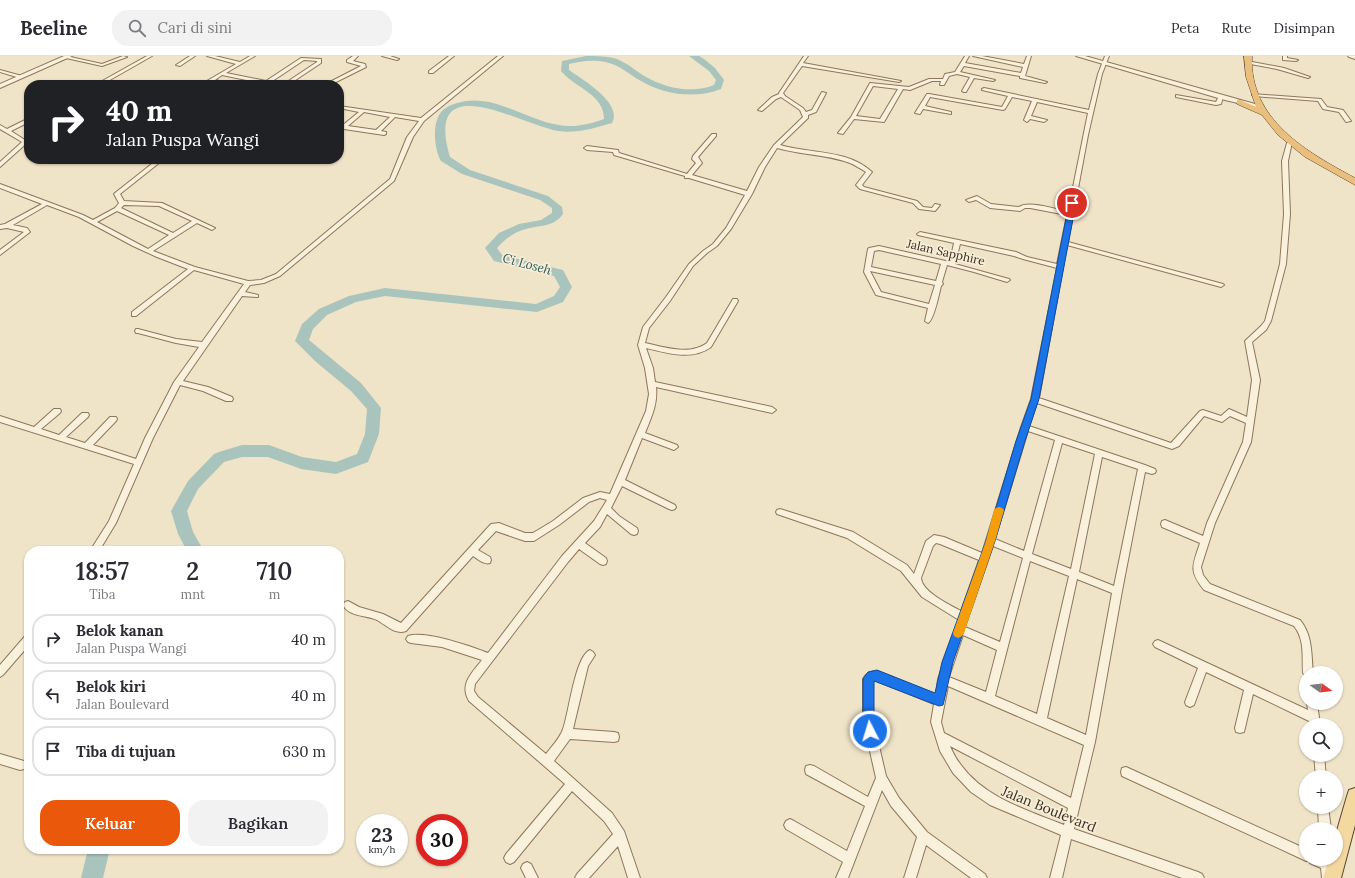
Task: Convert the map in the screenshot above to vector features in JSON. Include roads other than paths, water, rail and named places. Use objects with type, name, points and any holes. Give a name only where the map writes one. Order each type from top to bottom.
[{"type":"highway","points":[[1247,59],[1257,103],[1279,133],[1290,143],[1355,182]]},
{"type":"highway","points":[[1240,101],[1249,99],[1257,103]]},
{"type":"highway","points":[[1240,101],[1257,103]]},
{"type":"main road","points":[[1327,867],[1355,796]]},
{"type":"street","points":[[0,86],[68,56],[102,65],[125,57]]},
{"type":"street","points":[[106,80],[150,56]]},
{"type":"street","points":[[178,65],[194,56]]},
{"type":"street","points":[[209,56],[240,63]]},
{"type":"street","points":[[210,80],[253,56]]},
{"type":"street","points":[[336,80],[364,66],[349,61],[356,56]]},
{"type":"street","points":[[384,56],[397,59]]},
{"type":"street","points":[[431,72],[452,56]]},
{"type":"street","points":[[0,186],[93,222],[148,251],[193,268],[248,283],[262,282],[278,275],[392,180],[410,137],[422,120],[500,56]]},
{"type":"street","points":[[782,95],[782,90],[806,56]]},
{"type":"street","points":[[957,73],[967,56]]},
{"type":"street","points":[[976,56],[1026,66]]},
{"type":"street","points":[[1022,75],[1029,56]]},
{"type":"street","points":[[1079,56],[1105,60],[1220,97],[1240,101]]},
{"type":"street","points":[[1285,56],[1285,59],[1296,60]]},
{"type":"street","points":[[1351,56],[1355,57]]},
{"type":"street","points":[[271,80],[304,58],[320,60],[319,63],[295,80]]},
{"type":"street","points":[[1247,59],[1289,71],[1296,75],[1308,77]]},
{"type":"street","name":"Jalan Boulevard","points":[[1105,60],[1091,112],[1035,399],[990,541],[943,679],[936,722],[944,747],[957,769],[975,788],[994,801],[1068,832],[1198,878]]},
{"type":"street","points":[[800,64],[899,81]]},
{"type":"street","points":[[962,64],[1022,75],[1023,77],[1046,82]]},
{"type":"street","points":[[0,71],[20,77]]},
{"type":"street","points":[[941,85],[947,75],[957,73],[993,80]]},
{"type":"street","points":[[222,74],[251,80]]},
{"type":"street","points":[[964,91],[973,76]]},
{"type":"street","points":[[840,133],[853,117],[872,84],[910,89],[931,80],[944,80]]},
{"type":"street","points":[[853,117],[882,121],[901,88]]},
{"type":"street","points":[[984,89],[1091,112]]},
{"type":"street","points":[[634,878],[620,835],[608,817],[548,762],[474,700],[470,695],[469,689],[472,681],[565,559],[597,524],[612,498],[650,411],[653,394],[652,384],[649,368],[641,345],[649,322],[668,299],[691,265],[719,240],[740,210],[762,167],[774,149],[804,119],[806,114],[814,111],[824,93]]},
{"type":"street","points":[[760,110],[774,98],[782,95]]},
{"type":"street","points":[[782,95],[806,114]]},
{"type":"street","points":[[918,113],[928,95],[1002,109],[1011,95]]},
{"type":"street","points":[[1178,96],[1216,104],[1219,103],[1220,97]]},
{"type":"street","points":[[933,109],[940,97]]},
{"type":"street","points":[[1035,100],[1027,119],[1044,120]]},
{"type":"street","points":[[1257,103],[1319,100],[1325,108],[1341,111],[1348,121]]},
{"type":"street","points":[[921,107],[949,113]]},
{"type":"street","points":[[344,108],[364,110],[422,120]]},
{"type":"street","points":[[344,125],[364,110]]},
{"type":"street","points":[[377,132],[396,115]]},
{"type":"street","points":[[8,131],[24,123]]},
{"type":"street","points":[[0,127],[24,141]]},
{"type":"street","points":[[344,127],[384,133]]},
{"type":"street","points":[[687,177],[698,163],[695,158],[714,135]]},
{"type":"street","points":[[1290,143],[1285,161],[1287,214],[1283,264],[1268,321],[1264,328],[1248,341],[1256,380],[1246,442],[1211,523],[1197,567],[1201,581],[1207,587],[1297,623],[1306,635],[1308,666]]},
{"type":"street","points":[[0,165],[24,145]]},
{"type":"street","points":[[587,148],[616,151],[616,154],[687,177],[749,194]]},
{"type":"street","points":[[774,149],[823,154],[853,162],[869,172],[859,186],[862,188],[915,202],[923,209],[933,210],[937,205]]},
{"type":"street","points":[[122,203],[117,194],[155,164]]},
{"type":"street","points":[[969,200],[977,198],[993,206],[1020,209],[1024,206],[1030,206],[1070,214]]},
{"type":"street","points":[[93,222],[117,209],[122,203]]},
{"type":"street","points":[[122,203],[160,204],[212,228]]},
{"type":"street","points":[[2,227],[47,204]]},
{"type":"street","points":[[117,209],[173,235]]},
{"type":"street","points":[[148,251],[197,221]]},
{"type":"street","points":[[0,253],[27,232],[25,229],[2,227]]},
{"type":"street","points":[[920,234],[958,241],[1016,254],[1024,258],[1061,265]]},
{"type":"street","points":[[952,265],[958,241]]},
{"type":"street","points":[[1065,243],[1221,285]]},
{"type":"street","name":"Jalan Sapphire","points":[[867,268],[871,249],[879,248],[980,271],[1007,280]]},
{"type":"street","points":[[928,321],[940,284],[944,264]]},
{"type":"street","points":[[134,314],[193,268]]},
{"type":"street","points":[[933,307],[878,294],[867,272],[867,268],[940,284]]},
{"type":"street","points":[[97,546],[112,523],[161,414],[178,382],[248,283]]},
{"type":"street","points":[[240,294],[256,296]]},
{"type":"street","points":[[641,345],[681,352],[704,350],[710,345],[735,301]]},
{"type":"street","points":[[138,331],[176,341],[204,345]]},
{"type":"street","points":[[178,382],[205,389],[229,399]]},
{"type":"street","points":[[652,384],[772,410]]},
{"type":"street","points":[[1035,399],[1172,446],[1176,444],[1202,413],[1222,420],[1229,412],[1250,422]]},
{"type":"street","points":[[35,430],[57,411]]},
{"type":"street","points":[[60,438],[85,415]]},
{"type":"street","points":[[0,419],[139,463]]},
{"type":"street","points":[[87,446],[113,419]]},
{"type":"street","points":[[1025,427],[1152,471]]},
{"type":"street","points":[[640,434],[674,447]]},
{"type":"street","points":[[989,698],[1059,438]]},
{"type":"street","points":[[1041,721],[1074,574],[1099,452]]},
{"type":"street","points":[[1056,878],[1090,742],[1117,591],[1142,467]]},
{"type":"street","points":[[619,481],[672,507]]},
{"type":"street","points":[[348,605],[356,611],[380,617],[396,626],[403,628],[407,626],[433,593],[494,527],[498,527],[525,537],[534,537],[556,523],[586,500],[600,495],[612,498]]},
{"type":"street","points":[[606,508],[616,518],[634,531]]},
{"type":"street","points":[[780,512],[850,535],[904,568],[925,594],[964,618]]},
{"type":"street","points":[[1165,524],[1205,541]]},
{"type":"street","points":[[916,581],[929,544],[934,540],[941,540],[984,558]]},
{"type":"street","points":[[990,541],[1117,591]]},
{"type":"street","points":[[579,544],[603,561]]},
{"type":"street","points":[[472,551],[487,560]]},
{"type":"street","points":[[959,629],[1003,648]]},
{"type":"street","points":[[411,639],[425,639],[463,648],[490,658]]},
{"type":"street","points":[[0,672],[24,644]]},
{"type":"street","points":[[1158,644],[1250,687],[1309,718]]},
{"type":"street","points":[[548,762],[566,734],[584,664],[590,655]]},
{"type":"street","points":[[1190,702],[1204,666]]},
{"type":"street","points":[[939,701],[877,676],[872,676],[868,679],[868,720],[881,778],[895,802],[923,836],[981,878]]},
{"type":"street","points":[[943,679],[1090,742]]},
{"type":"street","points":[[1240,728],[1250,687]]},
{"type":"street","points":[[566,734],[614,737]]},
{"type":"street","points":[[940,736],[1075,806]]},
{"type":"street","points":[[0,759],[20,765]]},
{"type":"street","points":[[810,770],[871,804]]},
{"type":"street","points":[[1126,772],[1299,852]]},
{"type":"street","points":[[842,878],[881,778]]},
{"type":"street","points":[[510,858],[572,783]]},
{"type":"street","points":[[790,824],[850,859]]},
{"type":"street","points":[[581,878],[620,835]]},
{"type":"street","points":[[910,878],[923,836]]},
{"type":"street","points":[[1327,867],[1328,878]]},
{"type":"waterway","name":"Ci Loseh","points":[[193,546],[186,534],[179,511],[193,485],[219,458],[242,451],[269,451],[301,463],[336,468],[363,458],[372,434],[374,408],[356,387],[320,358],[302,341],[307,327],[323,312],[353,299],[385,292],[537,308],[559,299],[566,287],[559,273],[498,258],[491,248],[503,235],[523,226],[544,223],[558,214],[557,207],[544,198],[466,172],[445,159],[441,145],[440,123],[447,111],[453,107],[465,103],[478,103],[492,105],[545,125],[558,128],[571,129],[590,126],[609,121],[609,111],[601,98],[565,71],[565,63],[587,58],[598,58],[610,60],[620,64],[647,81],[662,87],[692,92],[702,92],[718,87],[720,80],[715,73],[693,56]]},
{"type":"waterway","name":"Ci Loseh","points":[[92,878],[98,854]]}]
